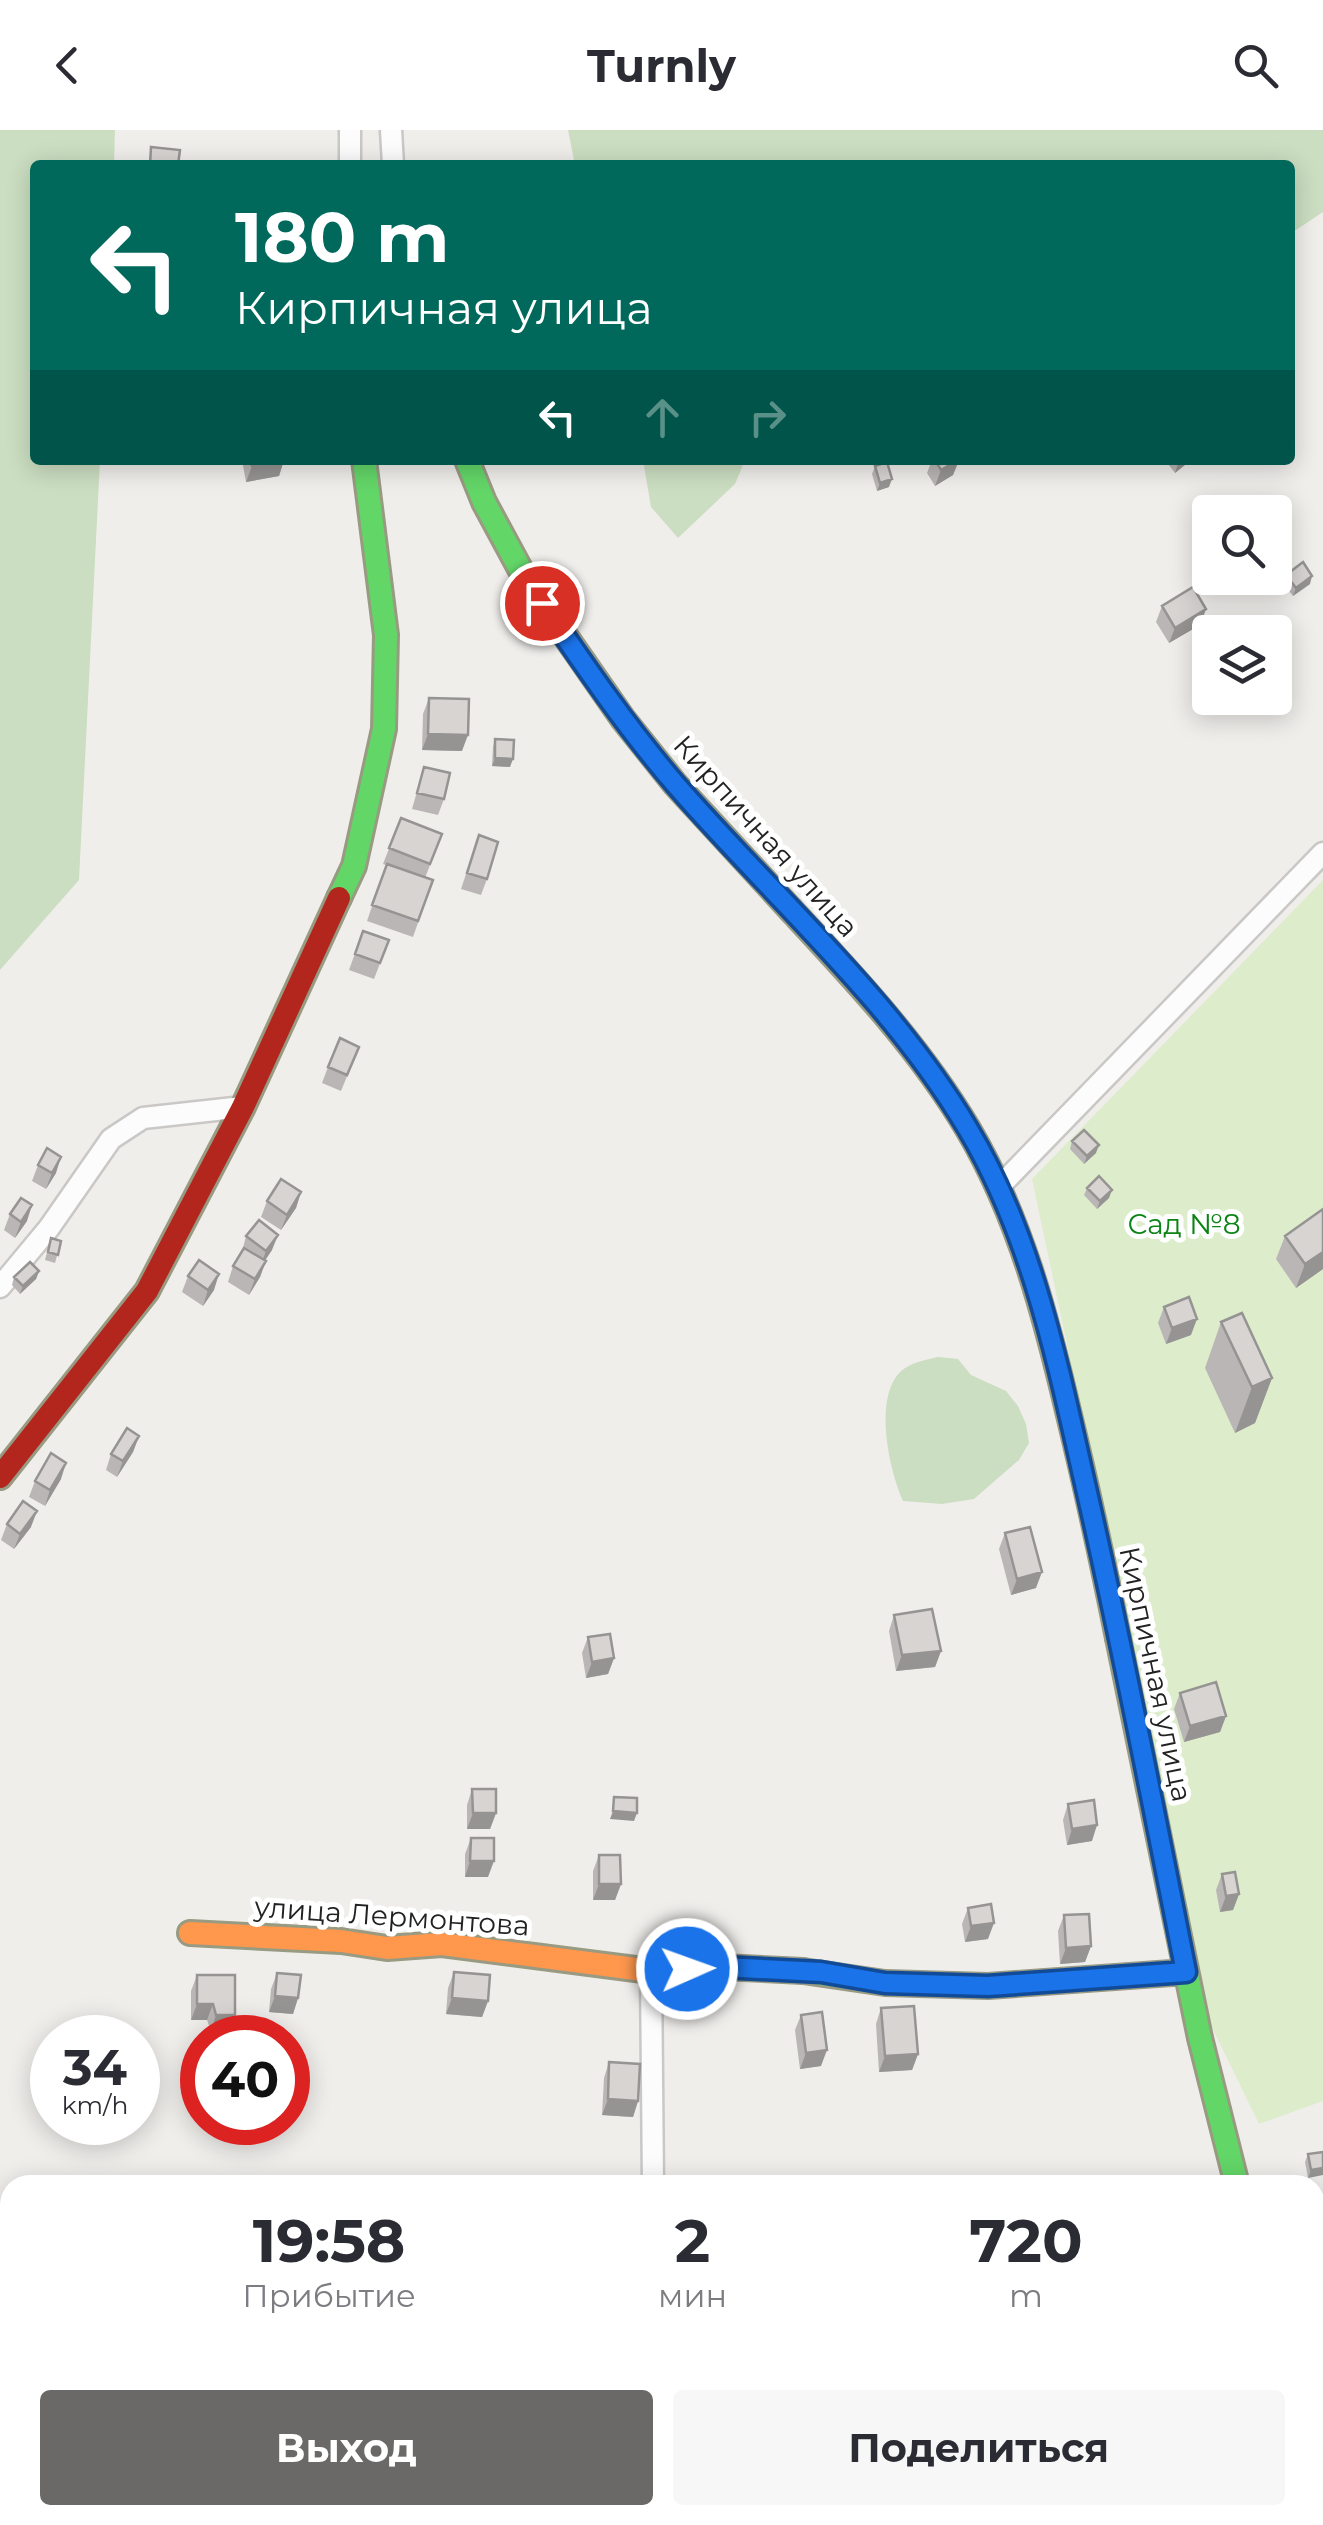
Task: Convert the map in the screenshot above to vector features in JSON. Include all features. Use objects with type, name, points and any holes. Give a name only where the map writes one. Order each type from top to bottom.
[{"type":"street","points":[[350,130],[350,160]]},
{"type":"street","points":[[391,130],[393,160]]},
{"type":"street","points":[[0,1477],[147,1291],[243,1107],[354,866],[384,729],[386,636],[365,465]]},
{"type":"street","name":"Кирпичная улица","points":[[469,465],[484,502],[526,578],[623,720],[676,784],[855,979],[936,1078],[970,1132],[998,1188],[1048,1321],[1096,1529],[1200,2038],[1234,2175]]},
{"type":"street","points":[[998,1188],[1323,854]]},
{"type":"street","points":[[0,1287],[49,1228],[110,1139],[143,1118],[243,1107]]},
{"type":"street","name":"улица Лермонтова","points":[[190,1933],[341,1941],[387,1948],[442,1944],[651,1972],[722,1967],[821,1972],[885,1983],[988,1986],[1186,1972]]},
{"type":"street","points":[[651,1972],[653,2175]]},
{"type":"green space","points":[[0,130],[115,130],[114,160],[30,160],[30,465],[100,465],[79,880],[0,970]]},
{"type":"green space","points":[[568,130],[1323,130],[1323,212],[1295,231],[1295,160],[574,160]]},
{"type":"green space","points":[[644,465],[743,465],[735,484],[678,538],[651,507]]},
{"type":"green space","name":"Сад №8","points":[[1323,880],[1323,2101],[1259,2124],[1203,2009],[1032,1179]]},
{"type":"green space","points":[[938,1357],[958,1359],[971,1375],[1006,1391],[1026,1424],[1029,1443],[1019,1460],[974,1499],[942,1504],[903,1501],[886,1434],[888,1398],[901,1371]]},
{"type":"building","points":[[151,147],[180,150],[179,160],[150,160]]},
{"type":"building","points":[[888,465],[892,479],[880,483],[875,466]]},
{"type":"building","points":[[1303,562],[1312,576],[1296,588],[1292,570]]},
{"type":"building","points":[[1192,588],[1192,595],[1198,595],[1206,609],[1175,628],[1162,606]]},
{"type":"building","points":[[429,698],[469,699],[468,735],[428,734]]},
{"type":"building","points":[[495,739],[514,740],[513,759],[495,758]]},
{"type":"building","points":[[424,767],[450,773],[444,799],[417,793]]},
{"type":"building","points":[[401,818],[442,834],[430,864],[389,848]]},
{"type":"building","points":[[479,835],[498,842],[487,879],[467,873]]},
{"type":"building","points":[[387,864],[433,880],[418,921],[372,905]]},
{"type":"building","points":[[363,931],[389,940],[380,963],[355,954]]},
{"type":"building","points":[[340,1038],[359,1047],[347,1075],[328,1067]]},
{"type":"building","points":[[1084,1130],[1099,1145],[1087,1156],[1072,1141]]},
{"type":"building","points":[[47,1148],[61,1157],[52,1173],[38,1165]]},
{"type":"building","points":[[1099,1176],[1112,1190],[1100,1201],[1087,1188]]},
{"type":"building","points":[[281,1179],[301,1192],[287,1215],[267,1201]]},
{"type":"building","points":[[21,1198],[32,1205],[21,1222],[10,1214]]},
{"type":"building","points":[[1323,1209],[1323,1252],[1305,1264],[1285,1236]]},
{"type":"building","points":[[259,1220],[278,1235],[266,1251],[246,1236]]},
{"type":"building","points":[[51,1238],[61,1241],[58,1255],[48,1252]]},
{"type":"building","points":[[244,1248],[266,1261],[255,1279],[233,1266]]},
{"type":"building","points":[[199,1260],[219,1274],[208,1290],[188,1276]]},
{"type":"building","points":[[30,1262],[39,1271],[23,1286],[14,1277]]},
{"type":"building","points":[[1189,1297],[1197,1319],[1172,1328],[1164,1307]]},
{"type":"building","points":[[1242,1313],[1272,1378],[1252,1387],[1221,1322]]},
{"type":"building","points":[[127,1428],[139,1436],[123,1461],[111,1454]]},
{"type":"building","points":[[51,1453],[66,1463],[50,1490],[35,1481]]},
{"type":"building","points":[[23,1501],[37,1511],[20,1534],[7,1524]]},
{"type":"building","points":[[1030,1527],[1042,1572],[1017,1579],[1005,1533]]},
{"type":"building","points":[[932,1609],[941,1651],[902,1655],[894,1615]]},
{"type":"building","points":[[610,1634],[614,1658],[592,1662],[588,1637]]},
{"type":"building","points":[[1216,1682],[1226,1716],[1190,1726],[1180,1693]]},
{"type":"building","points":[[472,1789],[496,1789],[496,1813],[473,1813]]},
{"type":"building","points":[[614,1797],[637,1798],[637,1813],[613,1811]]},
{"type":"building","points":[[1094,1800],[1097,1825],[1072,1829],[1068,1804]]},
{"type":"building","points":[[471,1838],[494,1838],[494,1861],[470,1861]]},
{"type":"building","points":[[599,1855],[620,1855],[621,1884],[599,1884]]},
{"type":"building","points":[[1235,1872],[1239,1894],[1226,1896],[1222,1874]]},
{"type":"building","points":[[991,1904],[994,1923],[971,1926],[968,1908]]},
{"type":"building","points":[[1089,1914],[1091,1946],[1066,1948],[1064,1915]]},
{"type":"building","points":[[454,1972],[490,1975],[488,2001],[452,1998]]},
{"type":"building","points":[[277,1973],[301,1975],[298,1998],[275,1996]]},
{"type":"building","points":[[197,1975],[235,1975],[235,2015],[216,2015],[213,2004],[197,2004]]},
{"type":"building","points":[[914,2006],[918,2054],[885,2056],[881,2008]]},
{"type":"building","points":[[822,2012],[827,2050],[806,2053],[801,2015]]},
{"type":"building","points":[[609,2062],[640,2064],[638,2101],[608,2099]]},
{"type":"building","points":[[1323,2152],[1323,2168],[1311,2170],[1308,2154]]},
{"type":"traffic: fast","points":[[339,898],[354,866],[384,729],[386,635],[365,465]]},
{"type":"traffic: fast","points":[[469,465],[484,502],[525,578],[623,719],[675,784],[791,910]]},
{"type":"traffic: fast","points":[[1118,1638],[1200,2038],[1234,2175]]},
{"type":"traffic: fast","points":[[803,1971],[885,1983],[988,1986],[1186,1972]]},
{"type":"traffic: slow","points":[[791,910],[929,1070],[968,1129],[1002,1197],[1051,1341],[1118,1638]]},
{"type":"traffic: slow","points":[[190,1933],[341,1941],[387,1948],[442,1944],[651,1971],[722,1967],[803,1971]]},
{"type":"traffic: jam","points":[[0,1477],[147,1291],[243,1107],[339,898]]},
{"type":"route","points":[[542,603],[623,720],[676,784],[855,979],[936,1078],[970,1132],[998,1188],[1048,1321],[1096,1529],[1186,1972],[988,1986],[885,1983],[821,1972],[687,1969]]}]
